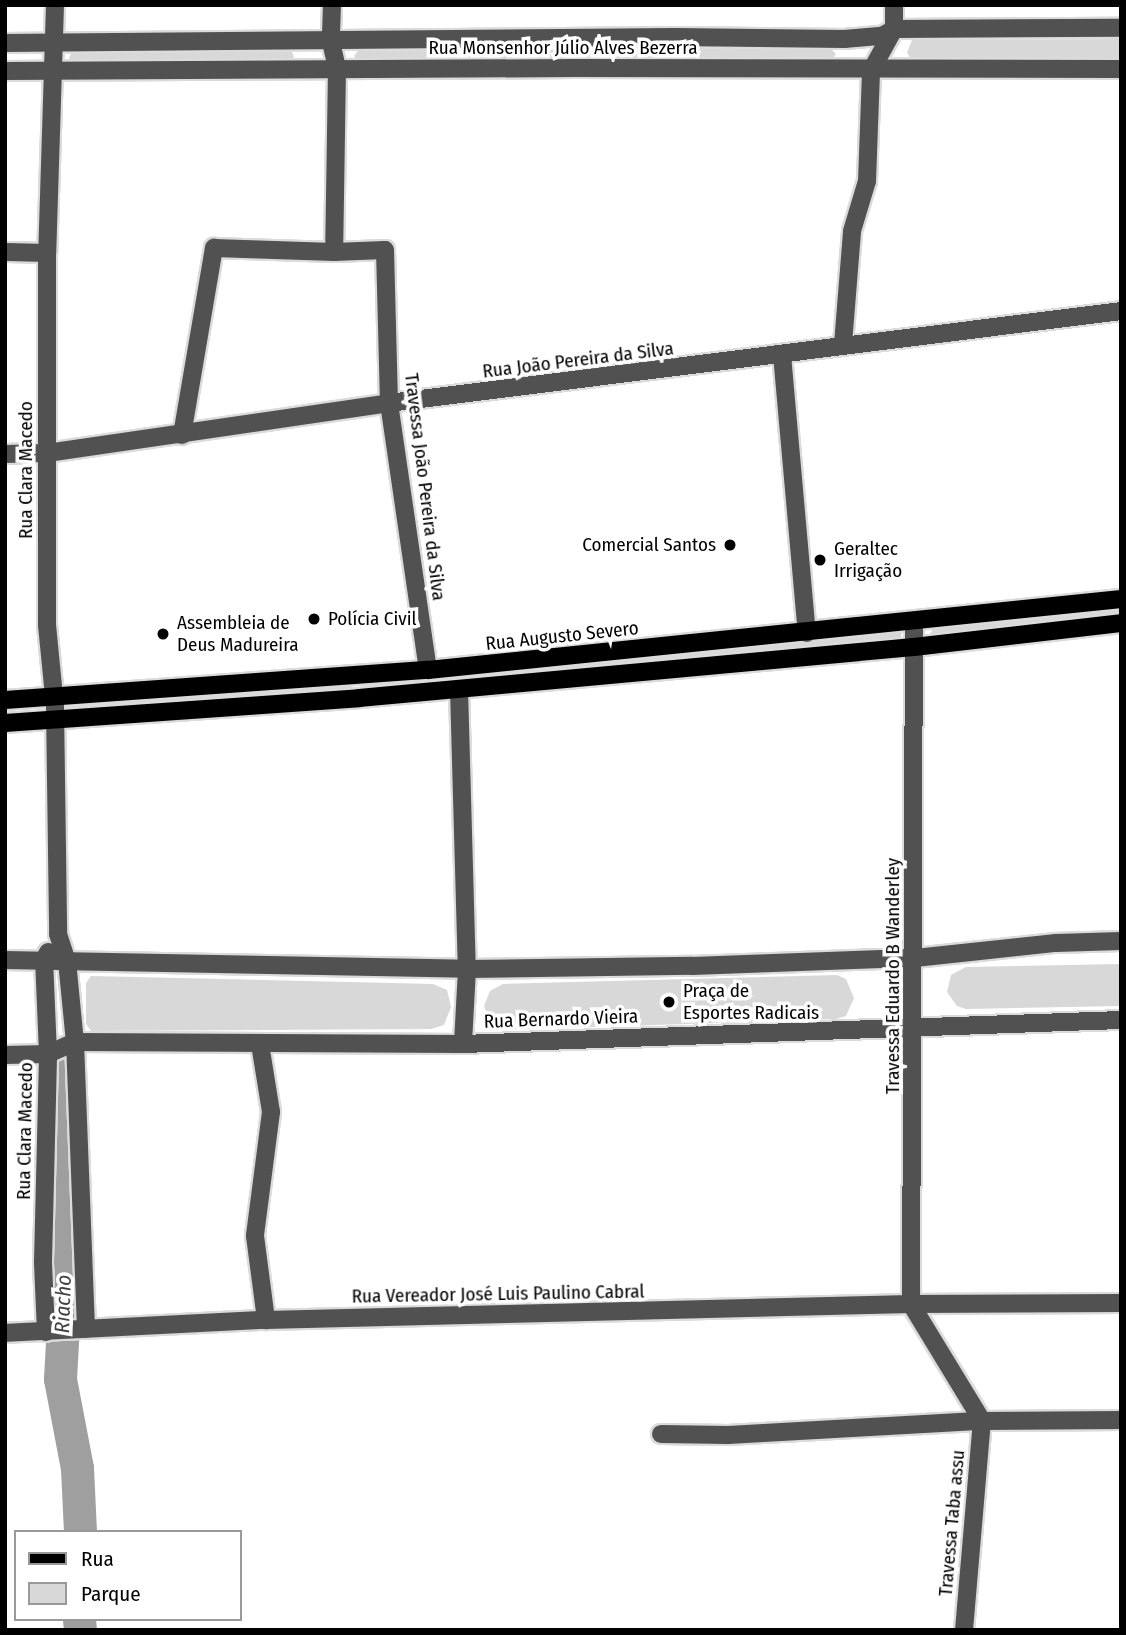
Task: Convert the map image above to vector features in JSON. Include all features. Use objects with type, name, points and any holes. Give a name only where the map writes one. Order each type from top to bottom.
[{"type":"main road","name":"Rua Augusto Severo","points":[[5,700],[428,670],[1121,599]]},
{"type":"main road","points":[[5,723],[359,698],[915,647],[1121,623]]},
{"type":"main road","points":[[357,676],[359,698]]},
{"type":"street","name":"Rua Clara Macedo","points":[[55,5],[44,453],[47,625],[55,720],[58,933],[67,961],[75,1042],[86,1329]]},
{"type":"street","points":[[332,5],[331,42],[337,69],[334,252]]},
{"type":"street","points":[[843,344],[852,231],[867,181],[871,71],[894,29],[894,5]]},
{"type":"street","name":"Rua Monsenhor Júlio Alves Bezerra","points":[[5,43],[662,37],[844,39],[882,36],[894,29],[1121,28]]},
{"type":"street","name":"Rua Monsenhor Júlio Alves Bezerra","points":[[5,71],[1121,69]]},
{"type":"street","name":"Travessa João Pereira da Silva","points":[[182,435],[214,248],[334,252],[385,250],[389,403],[428,670]]},
{"type":"street","points":[[5,253],[47,253]]},
{"type":"street","name":"Rua João Pereira da Silva","points":[[5,454],[44,453],[389,403],[1121,311]]},
{"type":"street","points":[[782,355],[807,633]]},
{"type":"street","name":"Travessa Eduardo B Wanderley","points":[[912,1304],[914,622]]},
{"type":"street","points":[[459,689],[467,969],[463,1044]]},
{"type":"street","name":"Rua Clara Macedo","points":[[46,1332],[43,1262],[48,1055],[44,960],[58,933]]},
{"type":"street","points":[[5,960],[467,969],[692,966],[915,958],[1056,943],[1121,941]]},
{"type":"street","name":"Rua Bernardo Vieira","points":[[5,1055],[48,1055],[75,1042],[463,1044],[1121,1020]]},
{"type":"street","points":[[260,1044],[271,1112],[255,1236],[266,1320]]},
{"type":"street","name":"Rua Vereador José Luis Paulino Cabral","points":[[5,1333],[266,1320],[912,1304],[1121,1303]]},
{"type":"street","points":[[912,1304],[982,1421]]},
{"type":"street","points":[[661,1434],[728,1435],[982,1421],[1121,1420]]},
{"type":"street","name":"Travessa Taba assu","points":[[964,1630],[982,1421]]},
{"type":"green space","points":[[1121,39],[1121,58],[912,60],[907,53],[912,40]]},
{"type":"green space","points":[[360,48],[830,48],[836,54],[832,60],[356,61],[354,56]]},
{"type":"green space","points":[[290,49],[294,56],[292,61],[68,61],[72,51]]},
{"type":"green space","points":[[1121,606],[1121,614],[934,638],[929,635],[933,629]]},
{"type":"green space","points":[[897,631],[902,633],[900,640],[364,690],[363,687],[366,683]]},
{"type":"green space","points":[[351,684],[352,690],[72,710],[73,704],[78,702]]},
{"type":"green space","points":[[1121,964],[1121,1006],[966,1009],[957,1006],[947,992],[951,975],[966,967]]},
{"type":"green space","name":"Praça de Esportes Radicais","points":[[837,975],[846,979],[854,998],[846,1016],[836,1019],[503,1030],[490,1022],[484,1006],[490,991],[503,984]]},
{"type":"green space","points":[[91,976],[433,984],[447,990],[451,1007],[444,1025],[431,1029],[91,1031],[86,1024],[86,983]]},
{"type":"waterway","name":"Riacho","points":[[62,1074],[65,1289],[60,1379],[77,1468],[80,1530]]},
{"type":"waterway","name":"Riacho","points":[[79,1621],[80,1630]]},
{"type":"place","name":"Comercial Santos","points":[[730,545]]},
{"type":"place","name":"Geraltec Irrigação","points":[[820,560]]},
{"type":"place","name":"Polícia Civil","points":[[314,619]]},
{"type":"place","name":"Assembleia de Deus Madureira","points":[[163,634]]},
{"type":"place","name":"Praça de Esportes Radicais","points":[[669,1002]]}]
